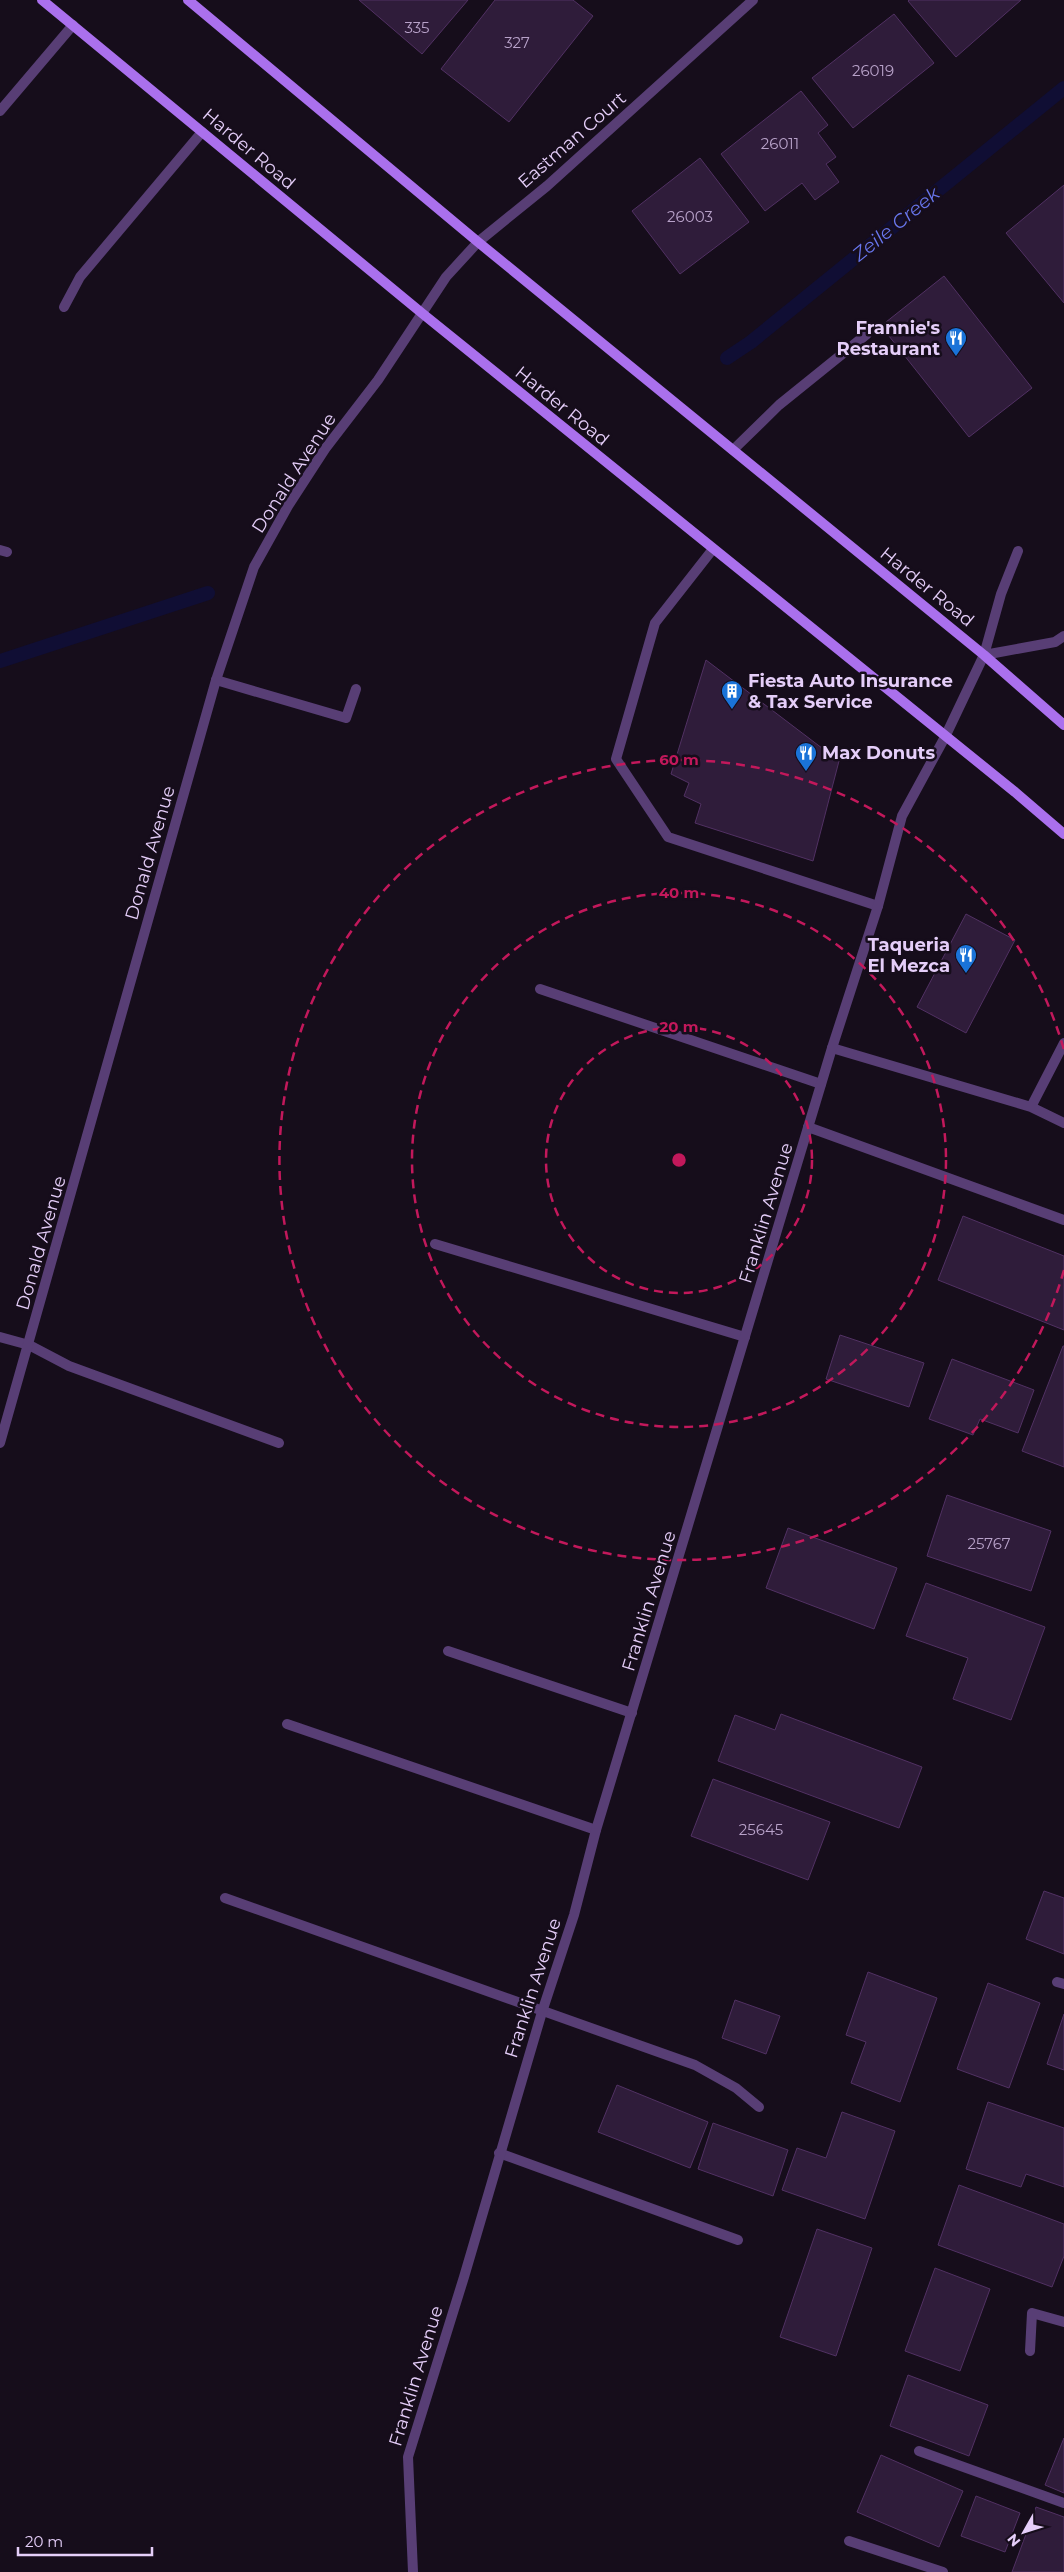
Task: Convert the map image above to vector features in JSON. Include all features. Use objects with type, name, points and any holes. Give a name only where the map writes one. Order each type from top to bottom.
[{"type":"main road","name":"Harder Road","points":[[42,0],[423,314],[1064,834]]},
{"type":"main road","name":"Harder Road","points":[[188,0],[478,242],[984,655],[1064,725]]},
{"type":"street","name":"Eastman Court","points":[[423,314],[446,277],[478,242],[547,186],[753,0]]},
{"type":"street","points":[[0,111],[73,26]]},
{"type":"street","points":[[64,307],[80,277],[202,132]]},
{"type":"street","name":"Donald Avenue","points":[[0,1443],[216,680],[254,567],[288,506],[325,449],[378,380],[423,314]]},
{"type":"street","points":[[733,450],[780,405],[866,334]]},
{"type":"street","points":[[714,549],[655,623],[616,759],[668,837],[878,906]]},
{"type":"street","name":"Franklin Avenue","points":[[413,2572],[408,2457],[464,2277],[499,2153],[574,1915],[596,1830],[821,1084],[878,906],[902,816],[944,737],[984,655],[1001,594],[1018,551]]},
{"type":"street","points":[[984,655],[1055,642],[1064,636]]},
{"type":"street","points":[[216,680],[346,718],[356,689]]},
{"type":"street","points":[[540,989],[821,1084]]},
{"type":"street","points":[[1031,1107],[1064,1043]]},
{"type":"street","points":[[832,1048],[1031,1107],[1064,1123]]},
{"type":"street","points":[[808,1127],[1064,1220]]},
{"type":"street","points":[[435,1244],[745,1337]]},
{"type":"street","points":[[0,1337],[29,1345],[69,1366],[279,1444]]},
{"type":"street","points":[[448,1652],[632,1713]]},
{"type":"street","points":[[287,1724],[596,1830]]},
{"type":"street","points":[[225,1898],[695,2065],[736,2088],[758,2106]]},
{"type":"street","points":[[499,2153],[738,2240]]},
{"type":"street","points":[[1030,2351],[1032,2313],[1064,2322]]},
{"type":"street","points":[[919,2451],[1064,2503]]},
{"type":"street","points":[[849,2541],[943,2572]]},
{"type":"building","points":[[359,0],[468,0],[422,54]]},
{"type":"building","points":[[495,0],[573,0],[593,16],[509,122],[441,69]]},
{"type":"building","points":[[909,0],[1021,0],[956,57]]},
{"type":"building","points":[[894,14],[934,63],[853,128],[812,78]]},
{"type":"building","points":[[801,91],[828,125],[818,133],[836,157],[826,164],[839,182],[815,200],[802,183],[765,211],[721,154]]},
{"type":"building","points":[[700,158],[749,222],[680,274],[632,211]]},
{"type":"building","points":[[1064,185],[1064,303],[1006,233]]},
{"type":"building","name":"Frannie's Restaurant","points":[[944,276],[1032,388],[969,437],[881,326]]},
{"type":"building","name":"Fiesta Auto Insurance & Tax Service","points":[[706,660],[839,761],[813,861],[695,823],[701,804],[684,796],[689,783],[671,774]]},
{"type":"building","name":"Taqueria El Mezca","points":[[966,914],[1015,940],[966,1033],[917,1007]]},
{"type":"building","points":[[963,1216],[1064,1256],[1064,1330],[938,1280]]},
{"type":"building","points":[[840,1335],[924,1363],[909,1407],[826,1379]]},
{"type":"building","points":[[1064,1346],[1064,1467],[1022,1451]]},
{"type":"building","points":[[952,1359],[1034,1390],[1018,1433],[980,1419],[973,1435],[929,1419]]},
{"type":"building","points":[[947,1495],[1051,1531],[1031,1591],[927,1556]]},
{"type":"building","points":[[788,1528],[897,1568],[874,1629],[766,1588]]},
{"type":"building","points":[[926,1583],[1045,1627],[1011,1720],[953,1699],[968,1658],[906,1636]]},
{"type":"building","points":[[781,1714],[922,1767],[899,1828],[718,1761],[735,1715],[775,1730]]},
{"type":"building","points":[[713,1779],[830,1822],[808,1880],[691,1836]]},
{"type":"building","points":[[1044,1891],[1064,1898],[1064,1954],[1026,1939]]},
{"type":"building","points":[[868,1972],[937,1998],[900,2102],[851,2083],[866,2042],[846,2035]]},
{"type":"building","points":[[988,1983],[1040,2003],[1009,2088],[957,2069]]},
{"type":"building","points":[[735,2000],[780,2016],[766,2054],[722,2038]]},
{"type":"building","points":[[1064,2014],[1064,2070],[1047,2064]]},
{"type":"building","points":[[617,2085],[708,2122],[690,2168],[598,2132]]},
{"type":"building","points":[[988,2102],[1064,2128],[1064,2187],[1026,2174],[1021,2187],[966,2169]]},
{"type":"building","points":[[842,2112],[895,2131],[865,2219],[782,2190],[797,2148],[826,2158]]},
{"type":"building","points":[[713,2123],[788,2150],[773,2196],[698,2169]]},
{"type":"building","points":[[959,2185],[1064,2224],[1064,2256],[1052,2287],[938,2245]]},
{"type":"building","points":[[817,2229],[872,2248],[836,2356],[780,2337]]},
{"type":"building","points":[[935,2268],[990,2289],[960,2371],[905,2351]]},
{"type":"building","points":[[908,2375],[988,2405],[969,2456],[890,2426]]},
{"type":"building","points":[[1064,2438],[1064,2493],[1045,2485]]},
{"type":"building","points":[[881,2455],[963,2491],[939,2547],[857,2512]]},
{"type":"building","points":[[976,2496],[1020,2513],[1005,2552],[961,2536]]},
{"type":"building","points":[[1036,2507],[1064,2517],[1064,2572],[1012,2572]]},
{"type":"waterway","name":"Zeile Creek","points":[[727,358],[751,342],[1064,88]]},
{"type":"waterway","points":[[0,661],[208,593]]},
{"type":"place","name":"Frannie's Restaurant","points":[[956,357]]},
{"type":"place","name":"Fiesta Auto Insurance & Tax Service","points":[[732,710]]},
{"type":"place","name":"Max Donuts","points":[[806,772]]},
{"type":"place","name":"Taqueria El Mezca","points":[[966,974]]}]
